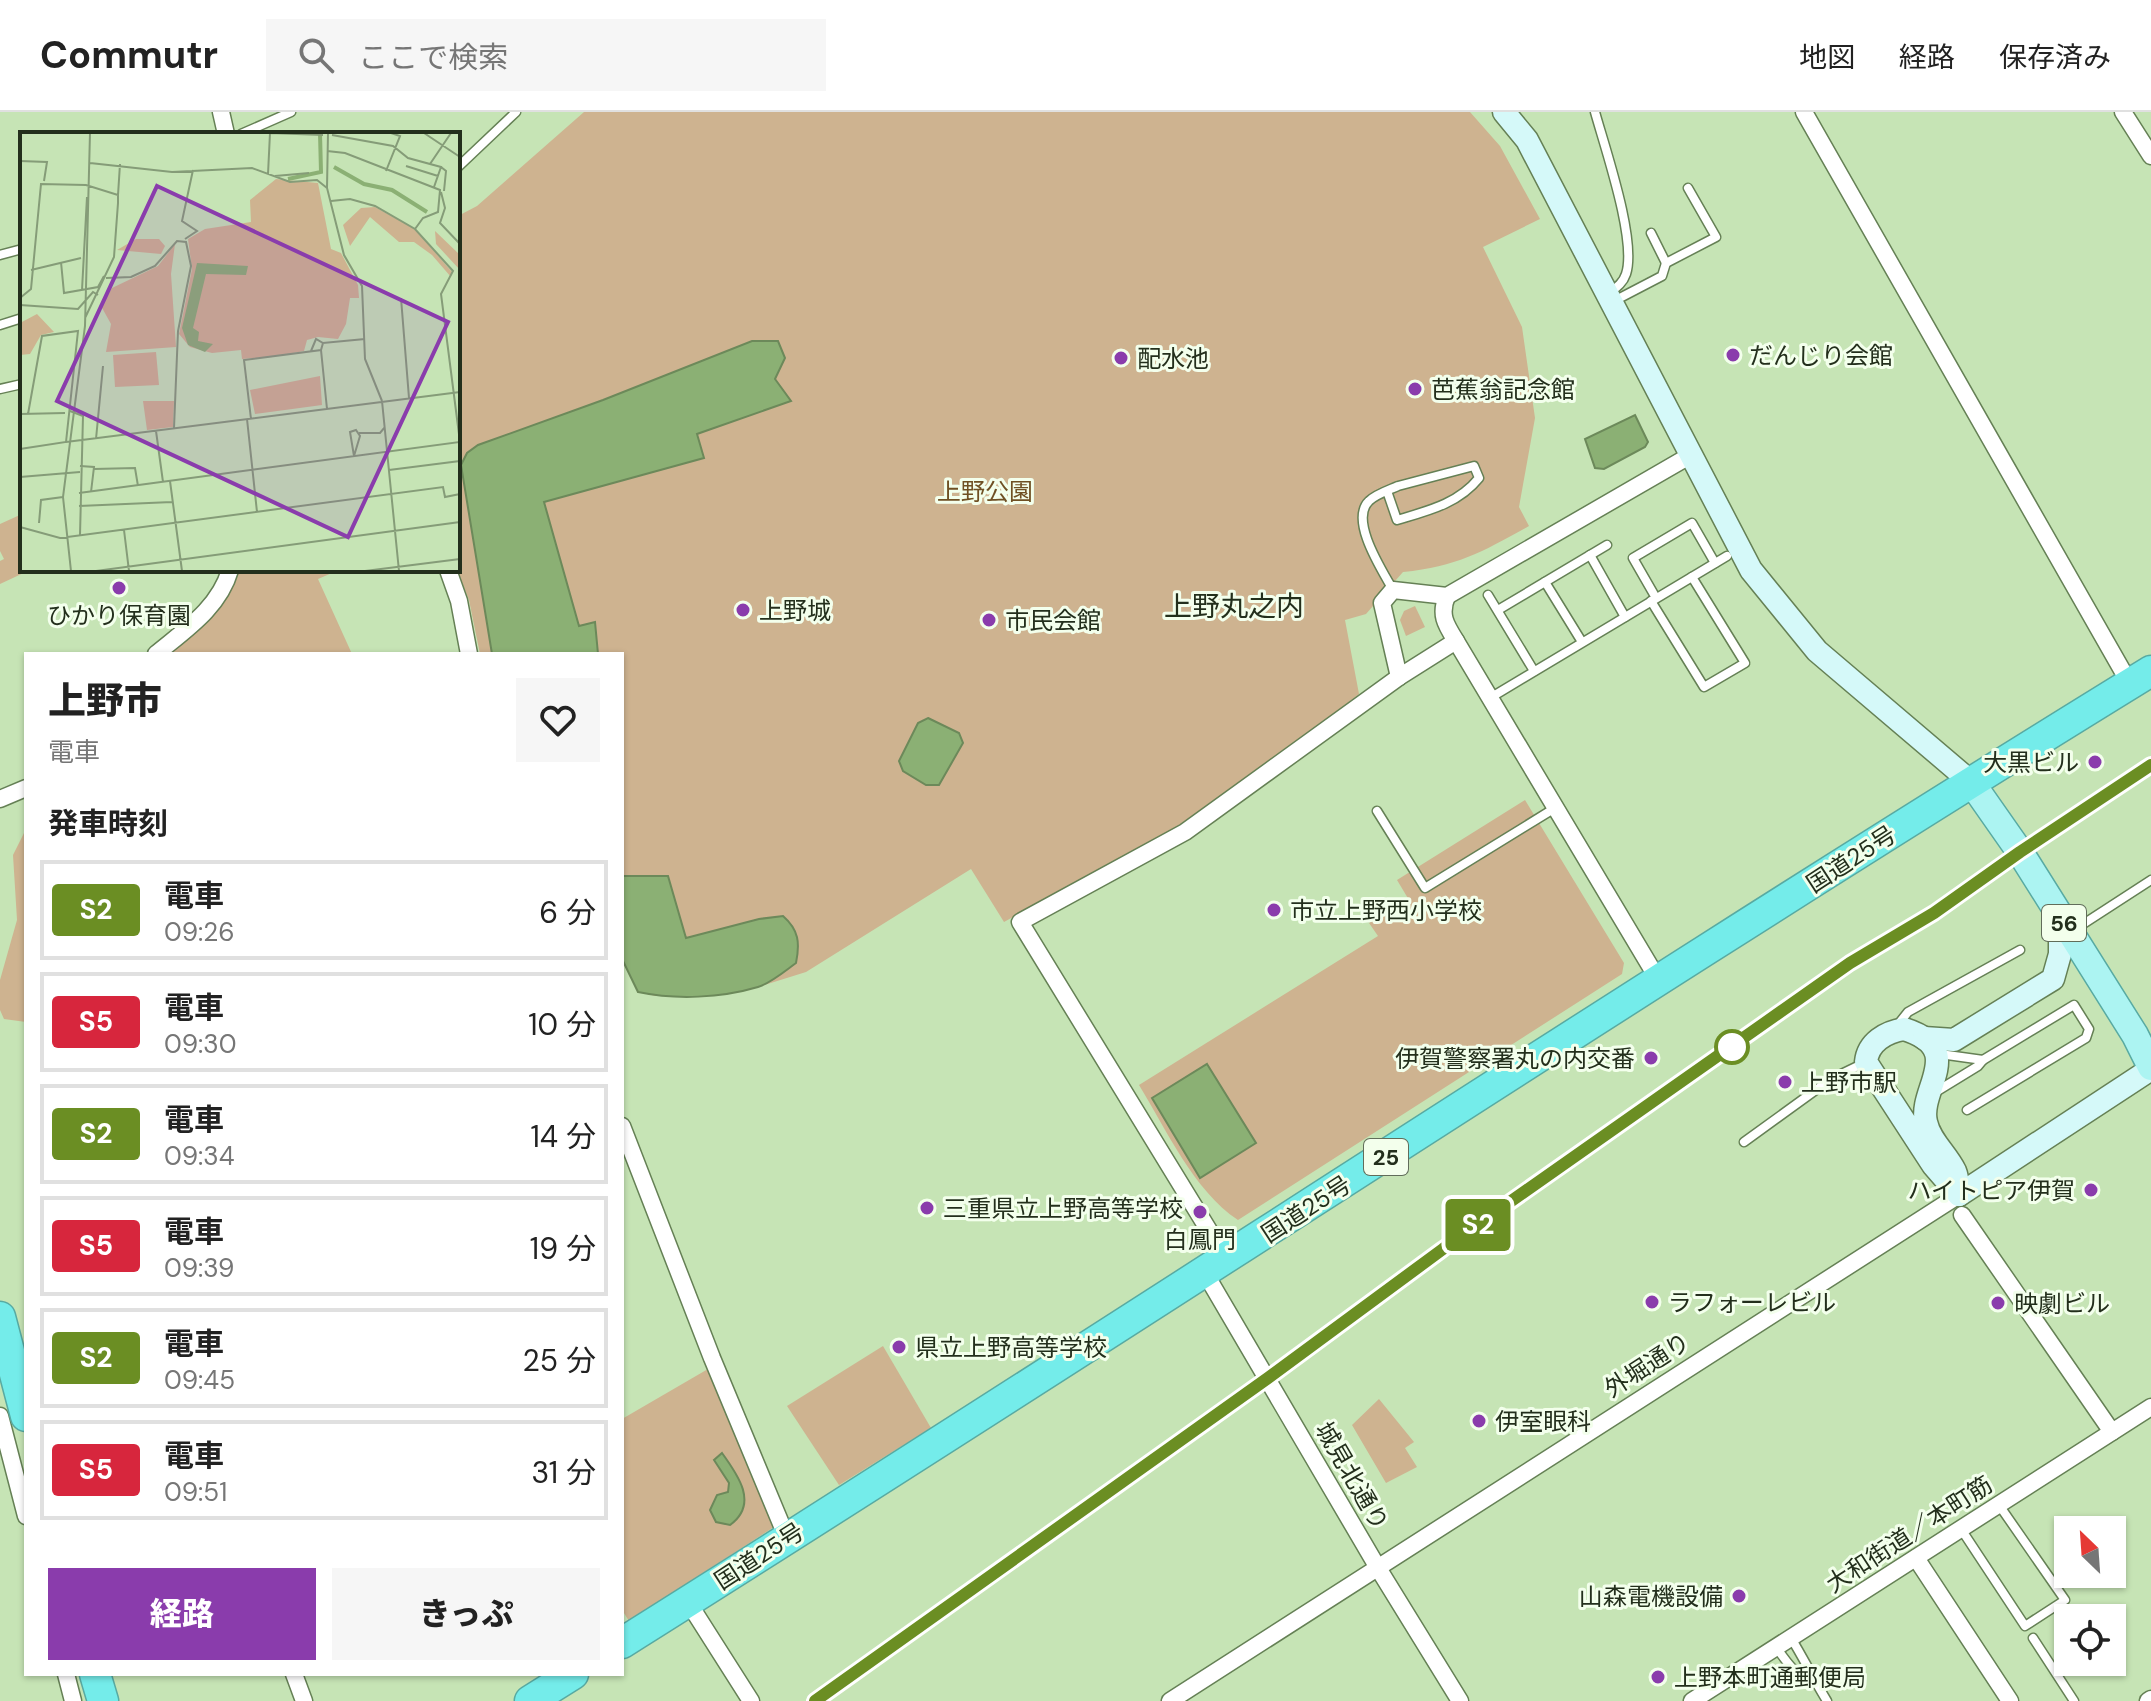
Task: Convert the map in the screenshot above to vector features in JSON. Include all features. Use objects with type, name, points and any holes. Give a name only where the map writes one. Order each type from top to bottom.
[{"type":"highway","name":"国道25号","points":[[624,1637],[688,1602],[2140,677]]},
{"type":"highway","points":[[0,1317],[24,1408]]},
{"type":"highway","points":[[96,1676],[103,1701]]},
{"type":"highway","points":[[530,1701],[570,1676]]},
{"type":"main road","name":"56","points":[[1971,782],[2020,852],[2135,1035],[2151,1068]]},
{"type":"street","points":[[221,112],[226,132]]},
{"type":"street","points":[[1504,112],[1527,140],[1751,570],[1817,651],[1971,782]]},
{"type":"street","points":[[1804,112],[2140,677]]},
{"type":"street","points":[[2123,112],[2151,156]]},
{"type":"street","points":[[1456,641],[1399,677],[1382,603],[1393,590],[1447,596],[1691,455]]},
{"type":"street","points":[[158,652],[213,605],[226,586],[230,572]]},
{"type":"street","points":[[449,572],[459,601],[469,652]]},
{"type":"street","points":[[1447,596],[1443,620],[1659,981]]},
{"type":"street","name":"城見北通り","points":[[1399,677],[1198,824],[1020,922],[1216,1266],[1378,1568],[1460,1701]]},
{"type":"street","points":[[0,799],[24,789]]},
{"type":"street","points":[[1930,1046],[1954,1040],[2053,979],[2065,924]]},
{"type":"street","points":[[1960,1205],[1956,1173],[1925,1121],[1928,1097],[1937,1070],[1930,1046],[1904,1029],[1893,1031],[1875,1042],[1866,1062],[1933,1165],[2112,1432]]},
{"type":"street","name":"外堀通り","points":[[1170,1701],[1960,1205],[2151,1068]]},
{"type":"street","points":[[624,1131],[712,1358],[787,1538]]},
{"type":"street","name":"大和街道／本町筋","points":[[1692,1701],[2151,1407]]},
{"type":"street","points":[[0,1416],[24,1508]]},
{"type":"street","points":[[1916,1558],[2010,1701]]},
{"type":"street","points":[[688,1602],[751,1701]]},
{"type":"street","points":[[67,1676],[73,1701]]},
{"type":"street","points":[[295,1676],[304,1701]]},
{"type":"lane","points":[[246,132],[291,112]]},
{"type":"lane","points":[[460,165],[516,112]]},
{"type":"lane","points":[[1595,112],[1627,247],[1627,272],[1611,297]]},
{"type":"lane","points":[[1666,263],[1716,237],[1688,188]]},
{"type":"lane","points":[[1611,297],[1662,276],[1666,263],[1651,233]]},
{"type":"lane","points":[[0,255],[20,250]]},
{"type":"lane","points":[[0,325],[20,319]]},
{"type":"lane","points":[[0,389],[20,384]]},
{"type":"lane","points":[[1387,491],[1397,520],[1455,499],[1479,478],[1474,466],[1387,491],[1370,499],[1363,509],[1362,524],[1393,590]]},
{"type":"lane","points":[[1692,577],[1745,663],[1704,687],[1633,558],[1692,523],[1715,563]]},
{"type":"lane","points":[[1498,610],[1607,545]]},
{"type":"lane","points":[[1590,555],[1625,617]]},
{"type":"lane","points":[[1490,698],[1727,556]]},
{"type":"lane","points":[[1545,582],[1582,642]]},
{"type":"lane","points":[[1488,595],[1534,671]]},
{"type":"lane","points":[[1377,811],[1425,888],[1556,808]]},
{"type":"lane","points":[[2065,924],[2151,880]]},
{"type":"lane","points":[[1893,1031],[1908,1012],[2020,950]]},
{"type":"lane","points":[[1928,1097],[2074,1005],[2089,1029],[2086,1038],[1967,1110]]},
{"type":"lane","points":[[1930,1046],[1983,1060]]},
{"type":"lane","points":[[1744,1142],[1831,1079],[1866,1062]]},
{"type":"lane","points":[[1961,1529],[2025,1626],[2065,1600],[1999,1505]]},
{"type":"lane","points":[[2033,1638],[2074,1701]]},
{"type":"lane","points":[[1784,1643],[1792,1669],[1801,1678],[1815,1683]]},
{"type":"lane","points":[[1784,1643],[1811,1669],[1815,1683],[1827,1701]]},
{"type":"green space","name":"上野公園","points":[[584,112],[1470,112],[1500,146],[1540,219],[1483,247],[1522,327],[1535,418],[1519,507],[1529,526],[1469,556],[1439,566],[1403,572],[1366,614],[1345,620],[1359,694],[1247,783],[1180,825],[1004,922],[971,869],[806,972],[761,986],[703,996],[656,996],[638,992],[624,963],[624,652],[480,652],[469,600],[458,572],[460,215],[477,206]]},
{"type":"green space","points":[[20,515],[20,572],[26,572],[0,584],[0,561],[4,559],[0,551],[0,524]]},
{"type":"green space","points":[[235,572],[334,572],[318,579],[351,652],[168,652],[209,618]]},
{"type":"green space","points":[[1415,606],[1425,627],[1406,636],[1400,620],[1404,611]]},
{"type":"green space","points":[[1525,800],[1624,963],[1622,974],[1238,1220],[1222,1208],[1194,1176],[1139,1085],[1378,936],[1369,923],[1409,900],[1397,880]]},
{"type":"green space","points":[[24,833],[24,1022],[4,1019],[0,1010],[0,980],[17,920],[13,855]]},
{"type":"green space","points":[[883,1346],[931,1428],[839,1485],[787,1406]]},
{"type":"green space","points":[[708,1369],[774,1527],[629,1621],[624,1613],[624,1418]]},
{"type":"green space","points":[[1379,1399],[1414,1442],[1405,1448],[1417,1467],[1386,1483],[1352,1425]]},
{"type":"shaded area","points":[[752,341],[778,341],[785,358],[775,379],[791,401],[697,434],[704,458],[544,502],[579,626],[595,622],[598,652],[492,652],[461,465],[467,453],[478,445]]},
{"type":"shaded area","points":[[1635,415],[1648,442],[1645,447],[1604,469],[1595,468],[1585,439]]},
{"type":"shaded area","points":[[928,718],[959,733],[963,743],[939,785],[926,785],[903,771],[899,761],[918,723]]},
{"type":"shaded area","points":[[624,876],[668,876],[686,938],[783,916],[797,937],[796,963],[763,985],[714,996],[683,997],[638,992],[624,963]]},
{"type":"shaded area","points":[[1207,1064],[1256,1143],[1200,1178],[1152,1098]]},
{"type":"shaded area","points":[[722,1453],[743,1489],[743,1508],[730,1525],[716,1522],[710,1510],[717,1495],[728,1492],[729,1483],[714,1460]]},
{"type":"railway","points":[[815,1701],[1343,1322],[1874,947],[1934,913],[2151,765]]},
{"type":"train","name":"S2","points":[[815,1701],[1268,1378],[1443,1249],[1850,963],[1934,913],[2151,765]]},
{"type":"place","name":"だんじり会館","points":[[1733,355]]},
{"type":"place","name":"配水池","points":[[1121,358]]},
{"type":"place","name":"芭蕉翁記念館","points":[[1415,389]]},
{"type":"place","name":"ひかり保育園","points":[[119,588]]},
{"type":"place","name":"上野城","points":[[743,610]]},
{"type":"place","name":"市民会館","points":[[989,620]]},
{"type":"place","name":"大黒ビル","points":[[2095,762]]},
{"type":"place","name":"市立上野西小学校","points":[[1274,910]]},
{"type":"place","name":"伊賀警察署丸の内交番","points":[[1651,1058]]},
{"type":"place","name":"上野市駅","points":[[1785,1082]]},
{"type":"place","name":"ハイトピア伊賀","points":[[2091,1190]]},
{"type":"place","name":"三重県立上野高等学校","points":[[927,1208]]},
{"type":"place","name":"白鳳門","points":[[1200,1212]]},
{"type":"place","name":"ラフォーレビル","points":[[1652,1302]]},
{"type":"place","name":"映劇ビル","points":[[1998,1303]]},
{"type":"place","name":"県立上野高等学校","points":[[899,1347]]},
{"type":"place","name":"伊室眼科","points":[[1479,1421]]},
{"type":"place","name":"山森電機設備","points":[[1739,1596]]},
{"type":"place","name":"上野本町通郵便局","points":[[1658,1677]]},
{"type":"district","name":"上野丸之内","points":[[1234,606]]}]
